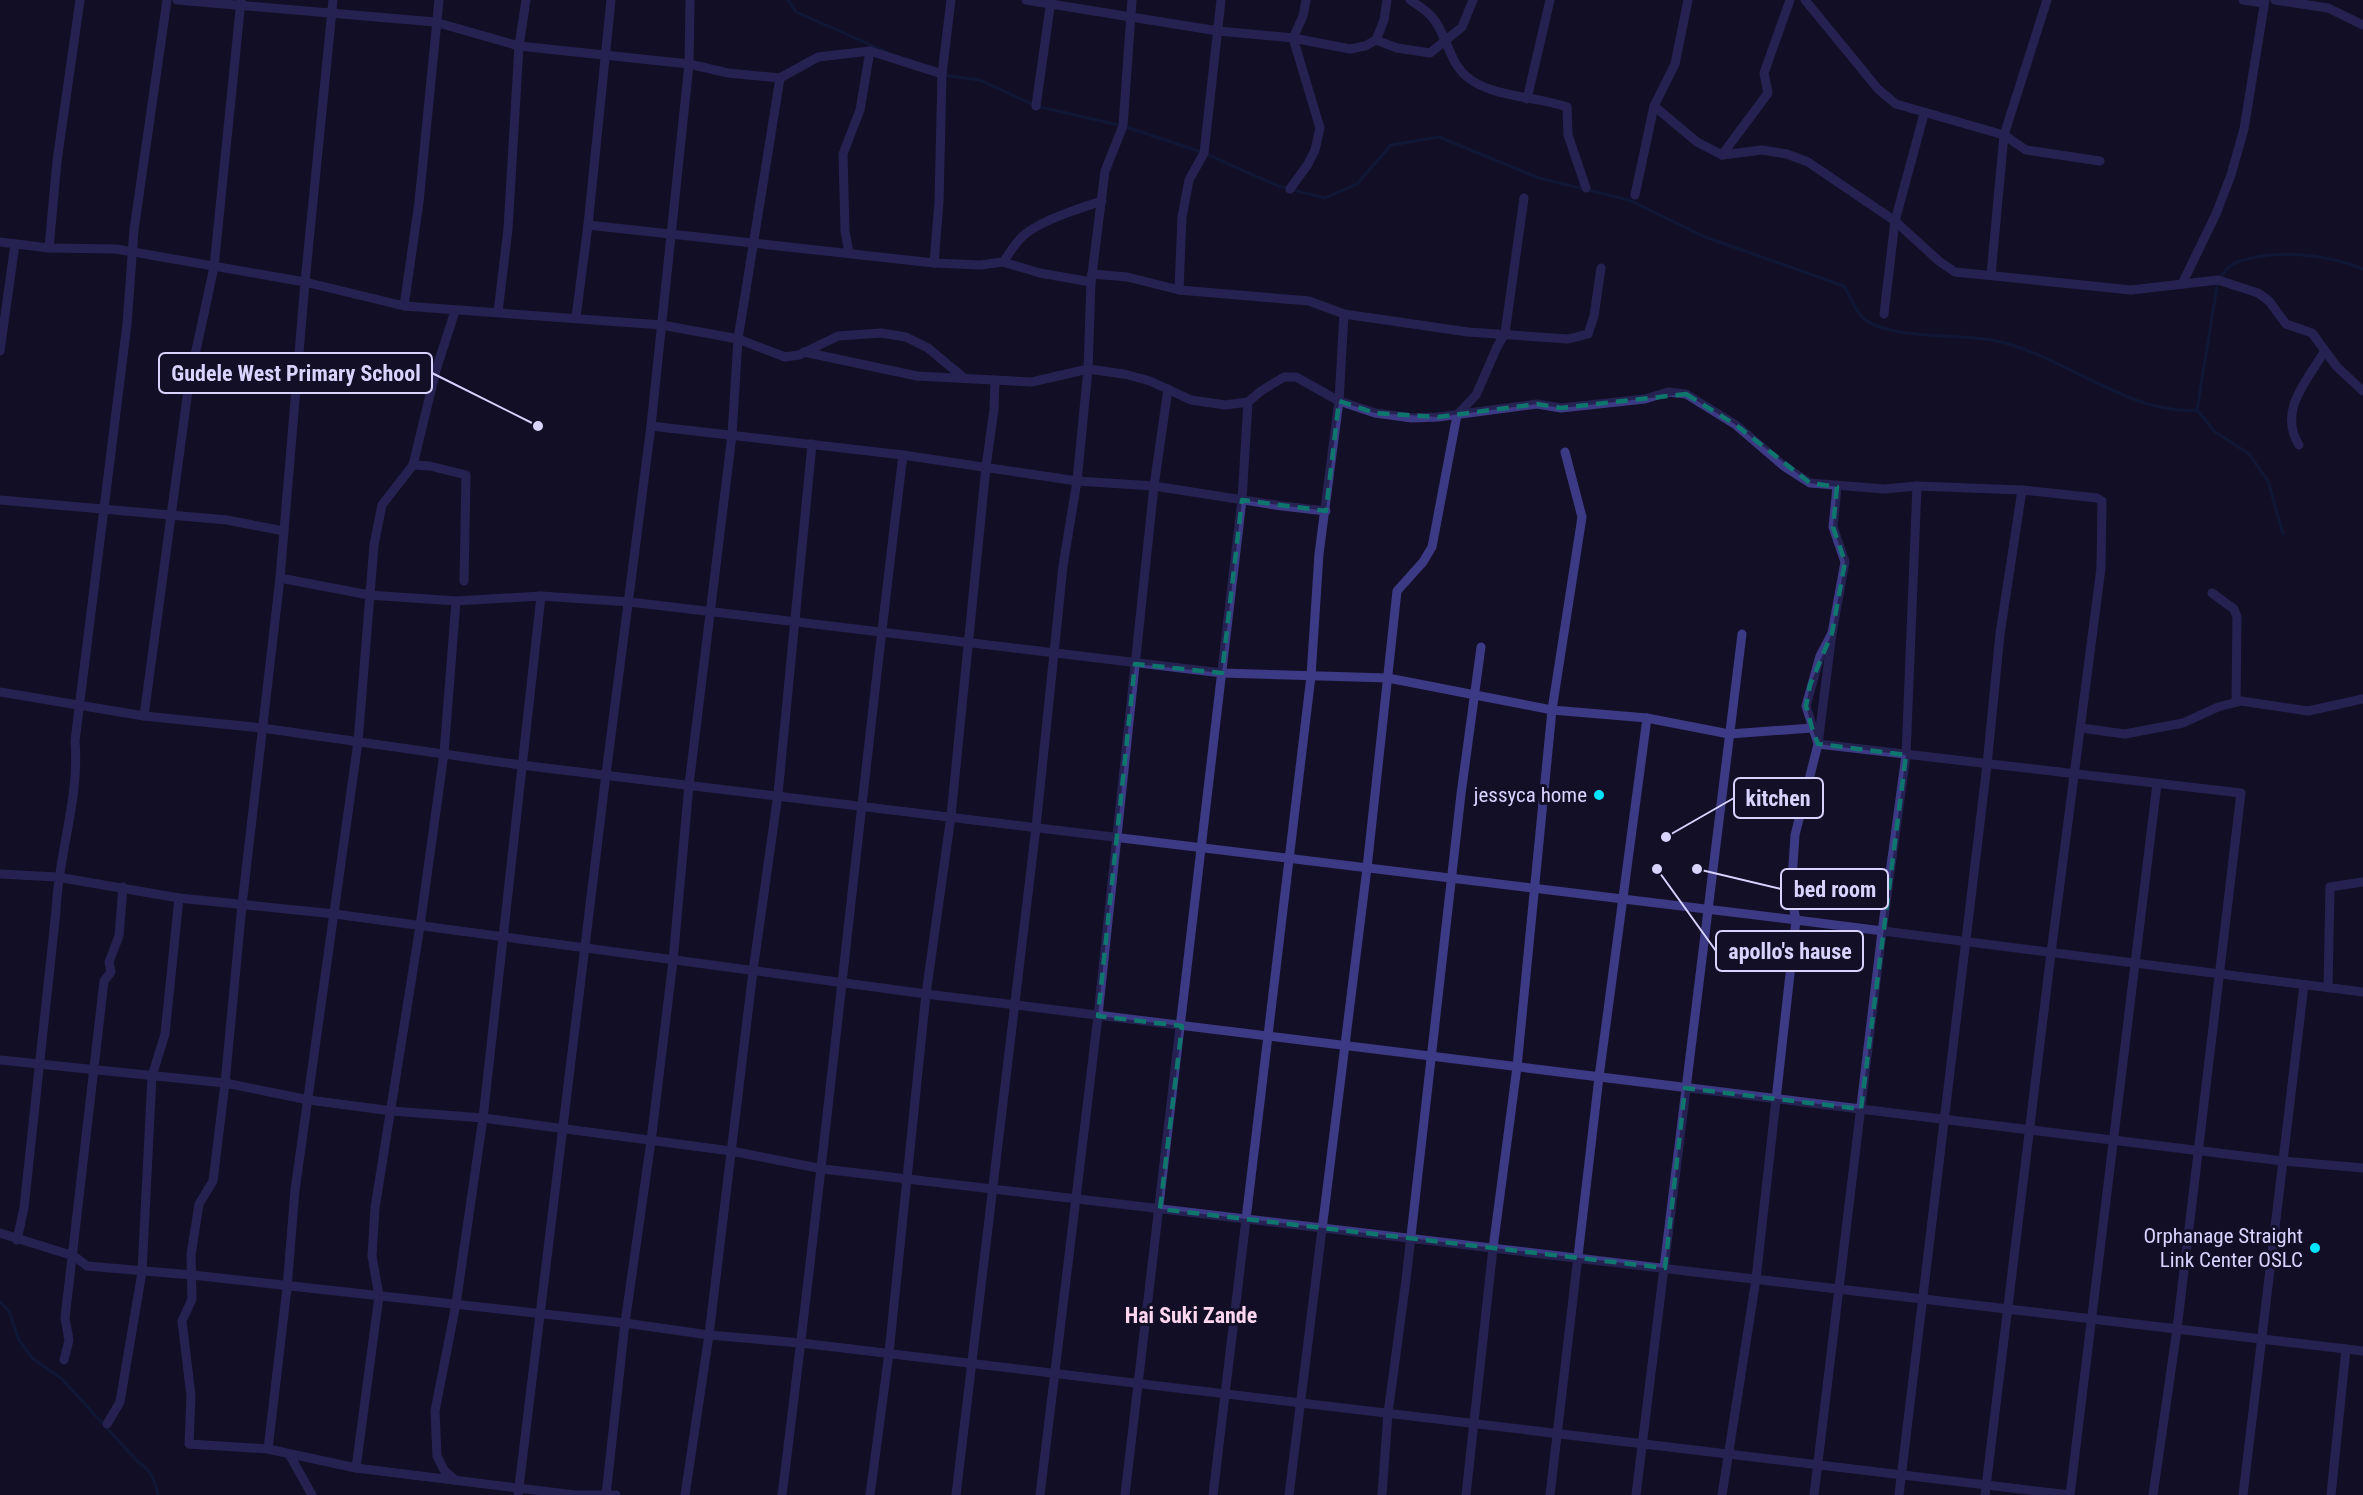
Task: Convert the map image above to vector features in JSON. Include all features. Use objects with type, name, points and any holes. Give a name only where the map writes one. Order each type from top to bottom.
[{"type":"street","points":[[49,248],[57,161],[80,0]]},
{"type":"street","points":[[17,1240],[24,1208],[56,911],[57,877],[77,767],[75,741],[134,253],[134,230],[167,0]]},
{"type":"street","points":[[177,0],[241,2],[330,13],[435,22],[519,46],[689,64],[728,73],[780,78],[818,57],[870,51],[942,75]]},
{"type":"street","points":[[333,0],[305,282],[280,578],[242,905],[225,1083],[213,1181],[199,1204],[195,1228],[192,1299],[182,1321],[191,1396],[189,1444],[268,1449],[356,1468],[455,1480],[519,1491],[575,1495],[610,1494],[625,1323],[673,961],[689,784],[732,435],[738,339],[780,78]]},
{"type":"street","points":[[404,306],[419,202],[435,22],[439,0]]},
{"type":"street","points":[[498,312],[508,229],[519,46],[525,0]]},
{"type":"street","points":[[576,317],[588,225],[611,0]]},
{"type":"street","points":[[519,1491],[539,1314],[565,1129],[606,774],[651,426],[689,64],[690,0]]},
{"type":"street","points":[[934,263],[939,202],[942,75],[951,0]]},
{"type":"street","points":[[1026,0],[1050,1],[1218,32],[1293,38],[1350,48],[1365,46],[1376,40],[1384,20],[1388,0]]},
{"type":"street","points":[[956,1495],[1036,827],[1063,566],[1077,481],[1088,369],[1092,278],[1105,171],[1123,126],[1132,0]]},
{"type":"street","points":[[1179,290],[1182,217],[1190,180],[1204,153],[1221,0]]},
{"type":"street","points":[[1290,189],[1315,150],[1320,128],[1293,38],[1303,16],[1306,0]]},
{"type":"street","points":[[1410,0],[1434,18],[1444,42],[1468,78],[1527,99],[1553,102],[1567,107],[1568,135],[1586,188]]},
{"type":"street","points":[[1376,40],[1398,48],[1430,53],[1462,27],[1473,0]]},
{"type":"street","points":[[1527,99],[1550,0]]},
{"type":"street","points":[[1635,195],[1654,106],[1675,64],[1688,0]]},
{"type":"street","points":[[1722,155],[1768,93],[1764,73],[1790,0]]},
{"type":"street","points":[[1805,0],[1878,89],[1896,104],[1924,114],[2004,135],[2026,150],[2100,161]]},
{"type":"street","points":[[1991,275],[2004,135],[2047,0]]},
{"type":"street","points":[[2182,284],[2216,214],[2231,176],[2244,129],[2264,1],[2243,0]]},
{"type":"street","points":[[2275,0],[2328,8],[2363,25]]},
{"type":"street","points":[[1036,106],[1050,1]]},
{"type":"street","points":[[144,716],[189,383],[214,267],[241,2]]},
{"type":"street","points":[[849,253],[845,231],[843,154],[860,110],[870,51]]},
{"type":"street","points":[[1654,106],[1697,142],[1722,155],[1762,150],[1787,154],[1808,162],[1895,221],[1940,262],[1955,272],[2131,290],[2218,280],[2227,285],[2246,287],[2270,301],[2286,324],[2312,333],[2324,352],[2363,391]]},
{"type":"street","points":[[1884,314],[1895,221],[1924,114]]},
{"type":"street","points":[[1289,1495],[1302,1403],[1321,1228],[1346,1046],[1397,591],[1423,562],[1432,547],[1457,415],[1476,395],[1497,347],[1506,333],[1524,198]]},
{"type":"street","points":[[1003,262],[1022,237],[1032,229],[1102,201]]},
{"type":"street","points":[[588,225],[753,245],[934,263],[980,265],[1003,262],[1029,271],[1092,278],[1127,278],[1179,290],[1309,301],[1344,314],[1468,332],[1569,339],[1588,334],[1594,316],[1601,268]]},
{"type":"street","points":[[0,242],[49,248],[116,249],[305,282],[404,306],[662,325],[738,339],[776,356],[785,357],[804,352],[838,336],[881,333],[906,337],[928,348],[964,378]]},
{"type":"street","points":[[0,351],[15,244]]},
{"type":"street","points":[[268,1449],[287,1287],[295,1190],[358,742],[374,546],[382,505],[413,465],[436,370],[455,311]]},
{"type":"street","points":[[1213,1495],[1266,1036],[1311,676],[1319,554],[1339,400],[1344,314]]},
{"type":"street","points":[[804,352],[917,376],[1032,382],[1088,369],[1124,374],[1168,389],[1191,400],[1225,405],[1248,402],[1284,377],[1296,378],[1339,400],[1375,413],[1412,418],[1457,415],[1537,404],[1561,408],[1645,399],[1668,392],[1686,394],[1736,424],[1785,467],[1810,483],[1837,487],[1884,489],[1917,486],[2022,490],[2097,498],[2102,501],[2101,568],[2076,776],[2051,953],[1986,1490]]},
{"type":"street","points":[[2299,445],[2289,423],[2290,410],[2324,352]]},
{"type":"street","points":[[870,1495],[889,1353],[926,994],[951,816],[967,644],[994,409],[995,380]]},
{"type":"street","points":[[1040,1495],[1098,1016],[1154,486],[1168,389]]},
{"type":"street","points":[[1125,1495],[1182,1026],[1242,500],[1248,402]]},
{"type":"street","points":[[651,426],[903,455],[1077,481],[1154,486],[1326,511]]},
{"type":"street","points":[[685,1495],[709,1335],[753,971],[778,794],[812,444]]},
{"type":"street","points":[[1466,1495],[1493,1248],[1517,1067],[1552,710],[1582,518],[1565,452]]},
{"type":"street","points":[[782,1495],[823,1169],[861,805],[903,455]]},
{"type":"street","points":[[413,465],[430,466],[466,475],[464,581]]},
{"type":"street","points":[[1814,1495],[1882,932],[1906,755],[1917,486]]},
{"type":"street","points":[[1722,1495],[1756,1279],[1797,920],[1791,895],[1795,835],[1818,744],[1832,633],[1845,562],[1833,527],[1837,487]]},
{"type":"street","points":[[1899,1495],[1987,765],[2000,634],[2022,490]]},
{"type":"street","points":[[0,500],[171,517],[227,520],[284,531]]},
{"type":"street","points":[[280,578],[369,595],[456,601],[541,596],[630,602],[1222,673],[1388,678],[1552,710],[1647,718],[1729,734],[1812,728]]},
{"type":"street","points":[[2212,593],[2234,609],[2237,617],[2236,702]]},
{"type":"street","points":[[455,1480],[444,1470],[436,1456],[435,1411],[456,1304],[483,1118],[541,596]]},
{"type":"street","points":[[356,1468],[380,1296],[372,1256],[375,1208],[392,1112],[444,753],[456,601]]},
{"type":"street","points":[[1818,744],[1806,706],[1810,685],[1824,646],[1832,633]]},
{"type":"street","points":[[1636,1495],[1742,634]]},
{"type":"street","points":[[1382,1495],[1388,1413],[1411,1238],[1473,694],[1481,647]]},
{"type":"street","points":[[0,692],[144,716],[262,728],[521,765],[778,794],[2363,992]]},
{"type":"street","points":[[2081,728],[2125,734],[2151,731],[2183,723],[2236,702],[2267,704],[2308,711],[2363,699]]},
{"type":"street","points":[[1550,1495],[1580,1258],[1599,1077],[1625,900],[1647,718]]},
{"type":"street","points":[[1818,744],[2076,776],[2241,793],[2177,1329],[2153,1495]]},
{"type":"street","points":[[0,1233],[75,1256],[87,1266],[192,1275],[456,1304],[709,1335],[801,1342],[1902,1475],[1986,1490],[2070,1495],[2157,784]]},
{"type":"street","points":[[0,874],[57,877],[179,898],[335,915],[841,984],[1098,1016],[1775,1097],[2283,1161],[2363,1168]]},
{"type":"street","points":[[2328,988],[2330,886],[2363,882]]},
{"type":"street","points":[[64,1360],[69,1340],[65,1318],[75,1256],[105,981],[111,972],[109,962],[119,936],[123,887]]},
{"type":"street","points":[[107,1424],[120,1402],[142,1272],[152,1076],[165,1034],[179,898]]},
{"type":"street","points":[[2243,1495],[2304,985]]},
{"type":"street","points":[[0,1060],[225,1083],[309,1100],[392,1112],[483,1118],[731,1150],[823,1169],[2363,1351]]},
{"type":"street","points":[[2331,1495],[2346,1349]]},
{"type":"street","points":[[289,1454],[312,1495]]},
{"type":"highlighted area","points":[[1686,394],[1736,425],[1810,483],[1837,487],[1833,527],[1845,562],[1832,633],[1810,685],[1806,706],[1818,744],[1906,755],[1861,1109],[1685,1088],[1665,1268],[1160,1209],[1182,1026],[1098,1016],[1135,664],[1222,673],[1242,500],[1326,511],[1339,401],[1375,413],[1438,417],[1537,404],[1561,408]]},
{"type":"waterway","points":[[788,0],[796,12],[887,52]]},
{"type":"waterway","points":[[943,75],[980,80],[1036,106],[1123,126],[1204,153],[1278,186],[1325,198],[1357,184],[1391,145],[1439,137],[1539,178],[1629,200],[1705,237],[1844,286],[1860,315],[1874,325],[1905,333],[1978,338],[2017,347],[2120,394],[2171,409],[2197,410],[2218,280],[2230,266],[2250,258],[2282,254],[2333,260],[2363,269]]},
{"type":"waterway","points":[[2197,410],[2214,431],[2249,454],[2268,481],[2283,534]]},
{"type":"waterway","points":[[0,1302],[9,1311],[19,1340],[32,1358],[62,1379],[146,1468],[154,1480],[158,1495]]},
{"type":"place","name":"Gudele West Primary School","points":[[538,426]]},
{"type":"place","name":"jessyca home","points":[[1599,795]]},
{"type":"place","name":"kitchen","points":[[1666,837]]},
{"type":"place","name":"apollo's hause","points":[[1657,869]]},
{"type":"place","name":"bed room","points":[[1697,869]]},
{"type":"place","name":"Orphanage Straight Link Center OSLC","points":[[2315,1248]]},
{"type":"district","name":"Hai Suki Zande","points":[[1191,1315]]}]
